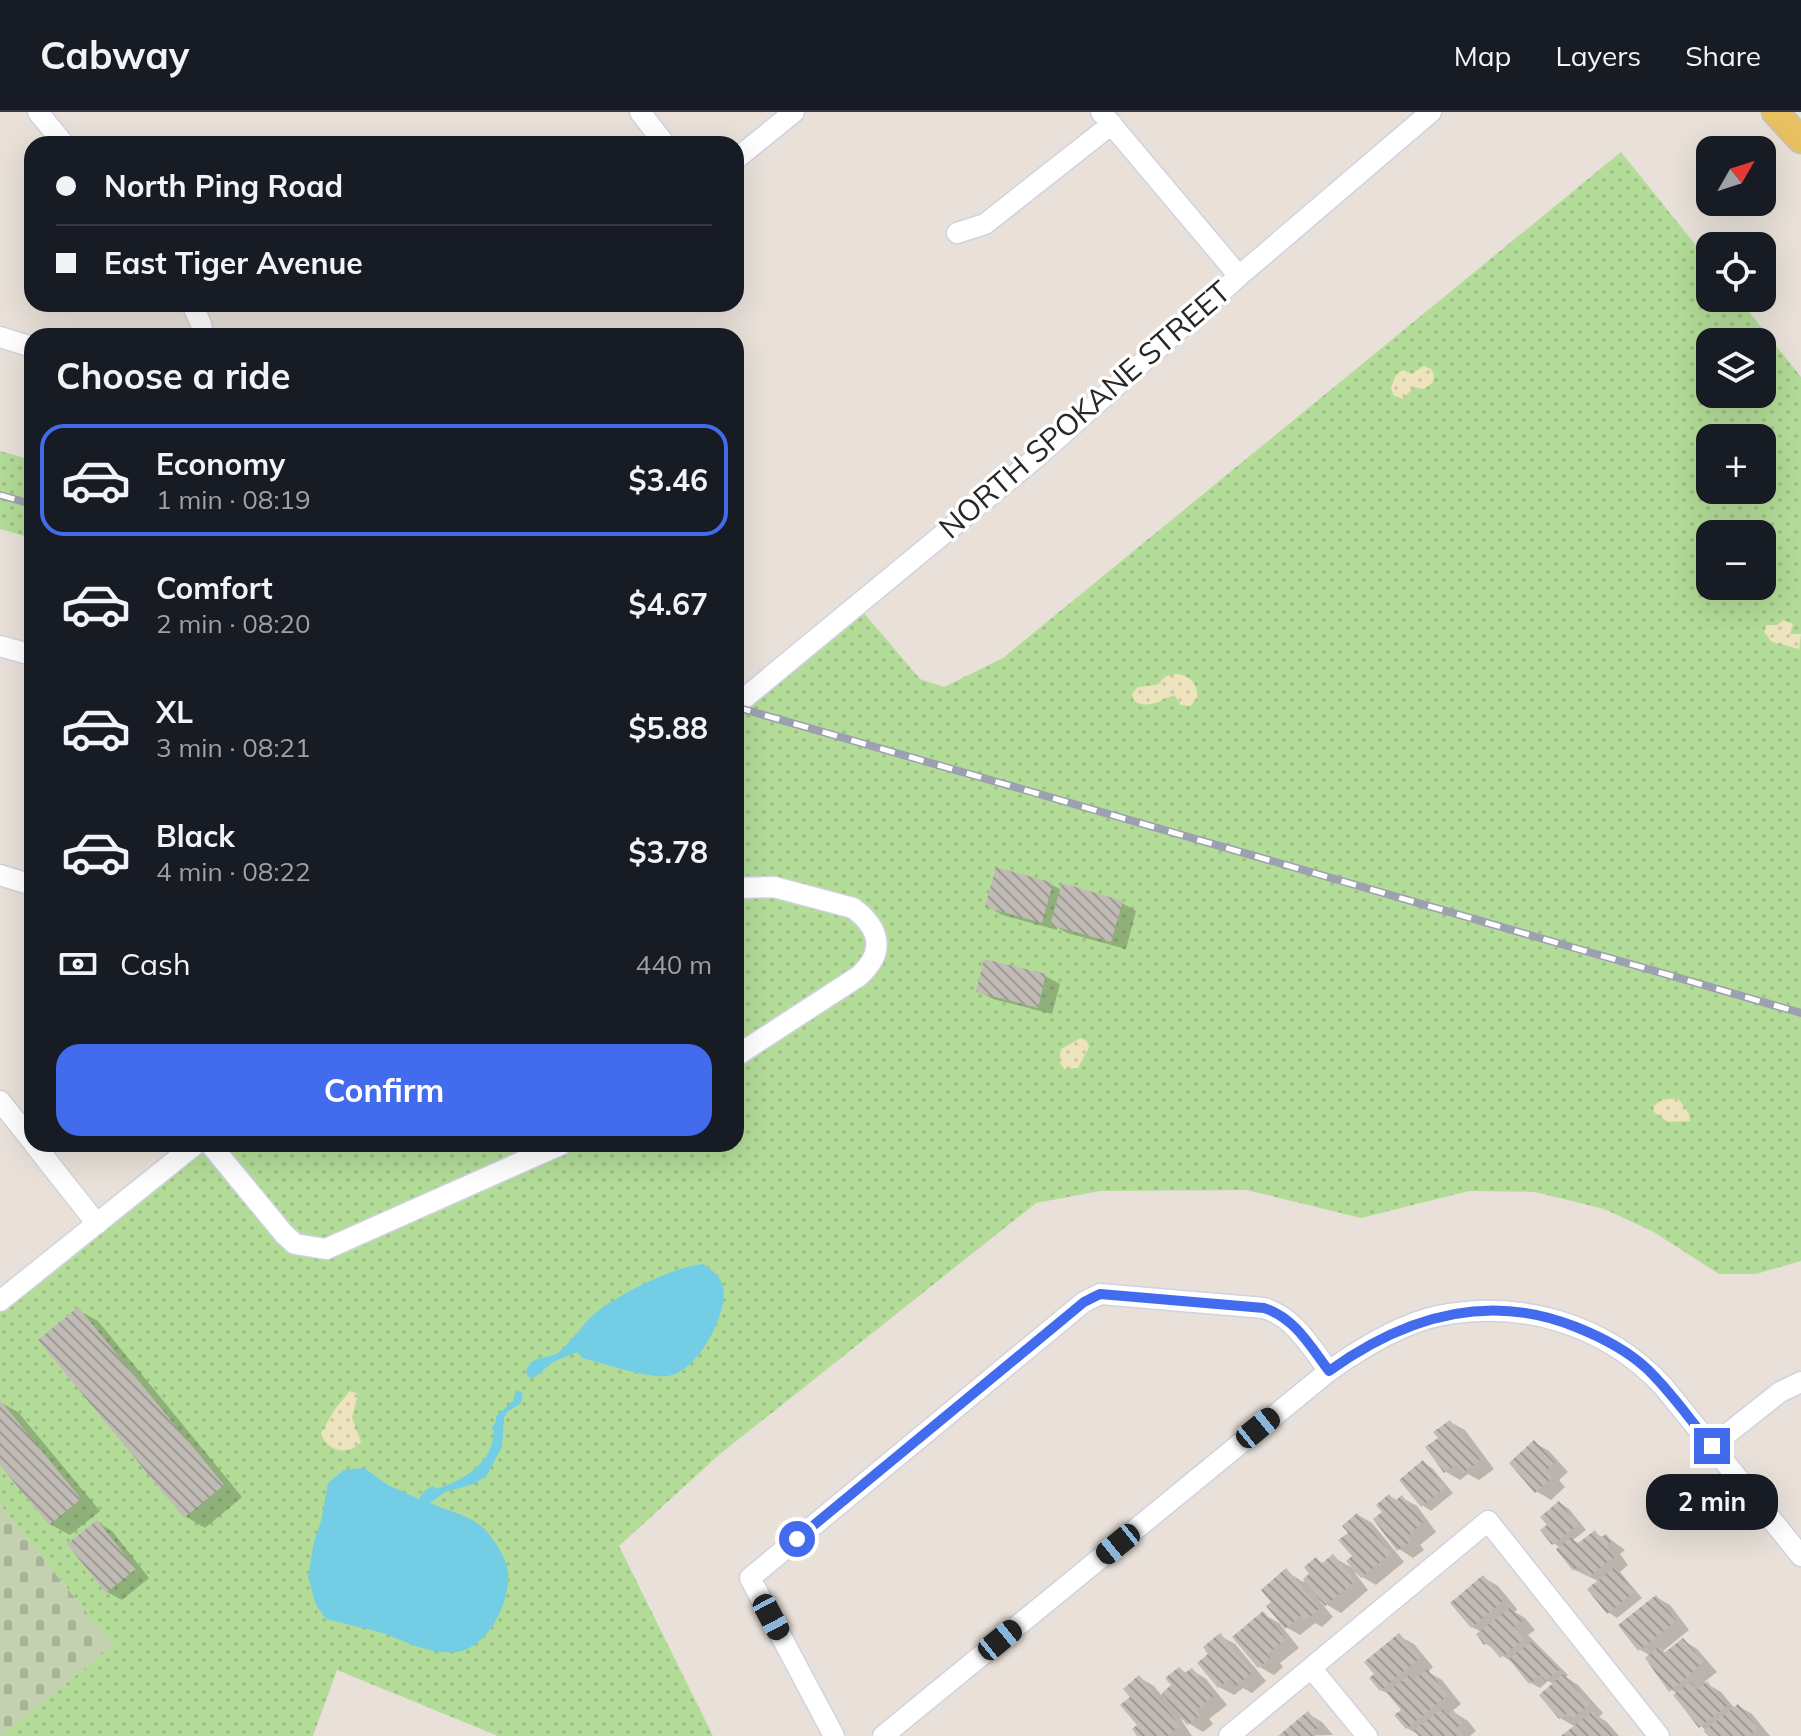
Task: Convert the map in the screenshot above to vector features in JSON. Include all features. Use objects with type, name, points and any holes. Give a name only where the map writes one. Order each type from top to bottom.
[{"type":"street","points":[[38,112],[58,136]]},
{"type":"street","points":[[640,112],[659,136]]},
{"type":"street","points":[[744,153],[794,112]]},
{"type":"street","name":"NORTH SPOKANE STREET","points":[[744,698],[1038,456],[1419,115]]},
{"type":"street","points":[[957,233],[985,224],[1107,118],[1239,276]]},
{"type":"street","points":[[0,337],[24,344]]},
{"type":"street","points":[[0,646],[24,653]]},
{"type":"street","points":[[0,875],[24,882]]},
{"type":"street","points":[[744,888],[774,887],[853,908],[864,916],[877,937],[873,958],[859,976],[744,1051]]},
{"type":"street","points":[[0,1101],[24,1132]]},
{"type":"street","points":[[40,1152],[97,1224]]},
{"type":"street","points":[[0,1301],[186,1152]]},
{"type":"street","points":[[217,1152],[295,1244],[326,1249],[544,1152]]},
{"type":"street","points":[[834,1736],[750,1578],[1084,1302],[1100,1294],[1264,1308],[1289,1319],[1329,1371]]},
{"type":"street","points":[[883,1736],[1329,1371],[1400,1329],[1436,1316],[1480,1310],[1520,1311],[1560,1321],[1598,1336],[1624,1351],[1663,1386],[1801,1556]]},
{"type":"street","points":[[1712,1446],[1780,1392],[1801,1382]]},
{"type":"street","points":[[1229,1736],[1488,1521],[1659,1736]]},
{"type":"street","points":[[1312,1669],[1367,1736]]},
{"type":"green space","points":[[1621,152],[1696,246],[1696,312],[1749,312],[1762,328],[1696,328],[1696,408],[1776,408],[1776,346],[1801,377],[1801,1261],[1756,1274],[1719,1274],[1652,1231],[1604,1209],[1535,1192],[1469,1191],[1361,1218],[1246,1190],[1100,1191],[1036,1203],[720,1454],[619,1546],[713,1736],[498,1736],[337,1670],[313,1736],[1,1736],[113,1645],[0,1505],[0,1301],[186,1152],[744,1152],[744,698],[857,605],[920,679],[944,687],[1003,658]]},
{"type":"green space","points":[[0,451],[24,458],[24,536],[0,529]]},
{"type":"green space","points":[[0,1505],[113,1645],[1,1736],[0,1736]]},
{"type":"sand","points":[[1424,366],[1431,369],[1433,382],[1424,389],[1414,387],[1403,399],[1393,395],[1391,387],[1396,375],[1403,370],[1411,374]]},
{"type":"sand","points":[[1783,620],[1793,624],[1790,634],[1801,634],[1799,649],[1772,642],[1764,632],[1766,625],[1778,625]]},
{"type":"sand","points":[[1166,676],[1186,676],[1195,685],[1197,699],[1190,706],[1181,705],[1174,695],[1144,705],[1134,701],[1132,694],[1138,687],[1157,685]]},
{"type":"sand","points":[[1081,1038],[1087,1041],[1089,1047],[1078,1068],[1064,1069],[1059,1061],[1061,1049]]},
{"type":"sand","points":[[1678,1098],[1690,1121],[1668,1122],[1654,1112],[1653,1107],[1661,1100]]},
{"type":"sand","points":[[350,1391],[358,1394],[352,1418],[361,1442],[356,1447],[338,1450],[328,1444],[321,1433]]},
{"type":"water","points":[[703,1264],[722,1283],[724,1298],[709,1340],[690,1364],[679,1372],[668,1376],[638,1373],[582,1358],[577,1352],[553,1362],[534,1378],[528,1377],[526,1371],[532,1362],[558,1353],[608,1304],[663,1275]]},
{"type":"water","points":[[516,1390],[523,1393],[521,1403],[507,1412],[504,1418],[502,1447],[487,1475],[474,1484],[445,1492],[430,1503],[477,1523],[489,1534],[503,1557],[508,1572],[506,1596],[487,1633],[468,1649],[447,1652],[428,1650],[385,1634],[326,1619],[316,1605],[308,1577],[328,1483],[344,1470],[364,1468],[388,1485],[419,1499],[424,1491],[433,1486],[437,1489],[458,1480],[476,1468],[489,1452],[494,1430],[491,1428],[496,1416],[513,1401]]},
{"type":"building","points":[[996,867],[1053,883],[1042,923],[985,907]]},
{"type":"building","points":[[1062,883],[1123,901],[1111,942],[1050,925]]},
{"type":"building","points":[[984,959],[1046,974],[1038,1008],[976,992]]},
{"type":"building","points":[[78,1307],[224,1485],[184,1518],[38,1340]]},
{"type":"building","points":[[0,1400],[81,1499],[49,1525],[0,1465]]},
{"type":"building","points":[[1450,1420],[1480,1460],[1463,1474],[1456,1465],[1444,1473],[1425,1447],[1438,1438],[1433,1432]]},
{"type":"building","points":[[1534,1440],[1555,1463],[1546,1471],[1552,1478],[1535,1493],[1509,1463]]},
{"type":"building","points":[[1423,1460],[1445,1487],[1421,1507],[1399,1480]]},
{"type":"building","points":[[1389,1494],[1395,1501],[1402,1495],[1423,1523],[1407,1536],[1411,1541],[1397,1551],[1373,1519],[1382,1512],[1376,1505]]},
{"type":"building","points":[[1559,1501],[1578,1525],[1552,1545],[1540,1530],[1547,1525],[1540,1517]]},
{"type":"building","points":[[1357,1513],[1391,1553],[1361,1578],[1346,1561],[1352,1556],[1338,1540],[1348,1533],[1342,1526]]},
{"type":"building","points":[[97,1520],[136,1569],[106,1593],[67,1544]]},
{"type":"building","points":[[1595,1530],[1600,1538],[1606,1534],[1612,1541],[1606,1545],[1615,1556],[1589,1577],[1580,1566],[1573,1571],[1556,1549],[1571,1537],[1577,1544]]},
{"type":"building","points":[[1333,1554],[1355,1581],[1325,1606],[1303,1579],[1309,1574],[1304,1567],[1316,1557],[1321,1564]]},
{"type":"building","points":[[1615,1567],[1634,1592],[1607,1614],[1587,1589]]},
{"type":"building","points":[[1286,1568],[1320,1608],[1306,1620],[1301,1615],[1285,1629],[1266,1606],[1271,1602],[1261,1590]]},
{"type":"building","points":[[1483,1575],[1504,1600],[1471,1628],[1450,1603]]},
{"type":"building","points":[[1656,1595],[1676,1621],[1638,1651],[1618,1625]]},
{"type":"building","points":[[1511,1607],[1522,1621],[1514,1627],[1524,1639],[1500,1658],[1476,1634]]},
{"type":"building","points":[[1263,1611],[1286,1639],[1267,1654],[1270,1658],[1258,1668],[1232,1637]]},
{"type":"building","points":[[1220,1633],[1253,1672],[1236,1686],[1230,1678],[1218,1688],[1197,1663],[1208,1654],[1203,1647]]},
{"type":"building","points":[[1399,1633],[1420,1658],[1380,1691],[1369,1678],[1374,1674],[1364,1662]]},
{"type":"building","points":[[1683,1638],[1704,1662],[1669,1692],[1645,1658],[1659,1646],[1664,1653]]},
{"type":"building","points":[[1533,1640],[1560,1669],[1545,1681],[1540,1675],[1529,1684],[1509,1659]]},
{"type":"building","points":[[1179,1667],[1185,1673],[1192,1668],[1214,1696],[1196,1710],[1200,1715],[1187,1725],[1162,1693],[1171,1685],[1165,1678]]},
{"type":"building","points":[[1427,1669],[1448,1695],[1406,1729],[1394,1715],[1401,1710],[1387,1693],[1410,1674],[1414,1680]]},
{"type":"building","points":[[1563,1674],[1590,1704],[1572,1719],[1567,1713],[1559,1719],[1539,1695]]},
{"type":"building","points":[[1139,1675],[1180,1726],[1167,1736],[1137,1736],[1132,1729],[1137,1725],[1120,1705],[1130,1697],[1123,1689]]},
{"type":"building","points":[[1707,1681],[1727,1706],[1699,1728],[1673,1695],[1690,1682],[1696,1690]]},
{"type":"building","points":[[1738,1704],[1758,1728],[1749,1736],[1709,1736],[1704,1731]]},
{"type":"building","points":[[1442,1709],[1447,1715],[1453,1710],[1463,1723],[1457,1727],[1463,1736],[1419,1736],[1414,1730]]},
{"type":"building","points":[[1308,1711],[1320,1726],[1313,1732],[1316,1736],[1278,1736]]},
{"type":"building","points":[[1593,1711],[1613,1736],[1561,1736]]},
{"type":"railway","points":[[0,495],[24,502]]},
{"type":"railway","points":[[744,709],[1801,1013]]},
{"type":"route","points":[[797,1539],[1084,1302],[1100,1294],[1264,1308],[1280,1313],[1289,1319],[1329,1371],[1400,1329],[1436,1316],[1480,1310],[1520,1311],[1560,1321],[1598,1336],[1624,1351],[1663,1386],[1712,1446]]}]
